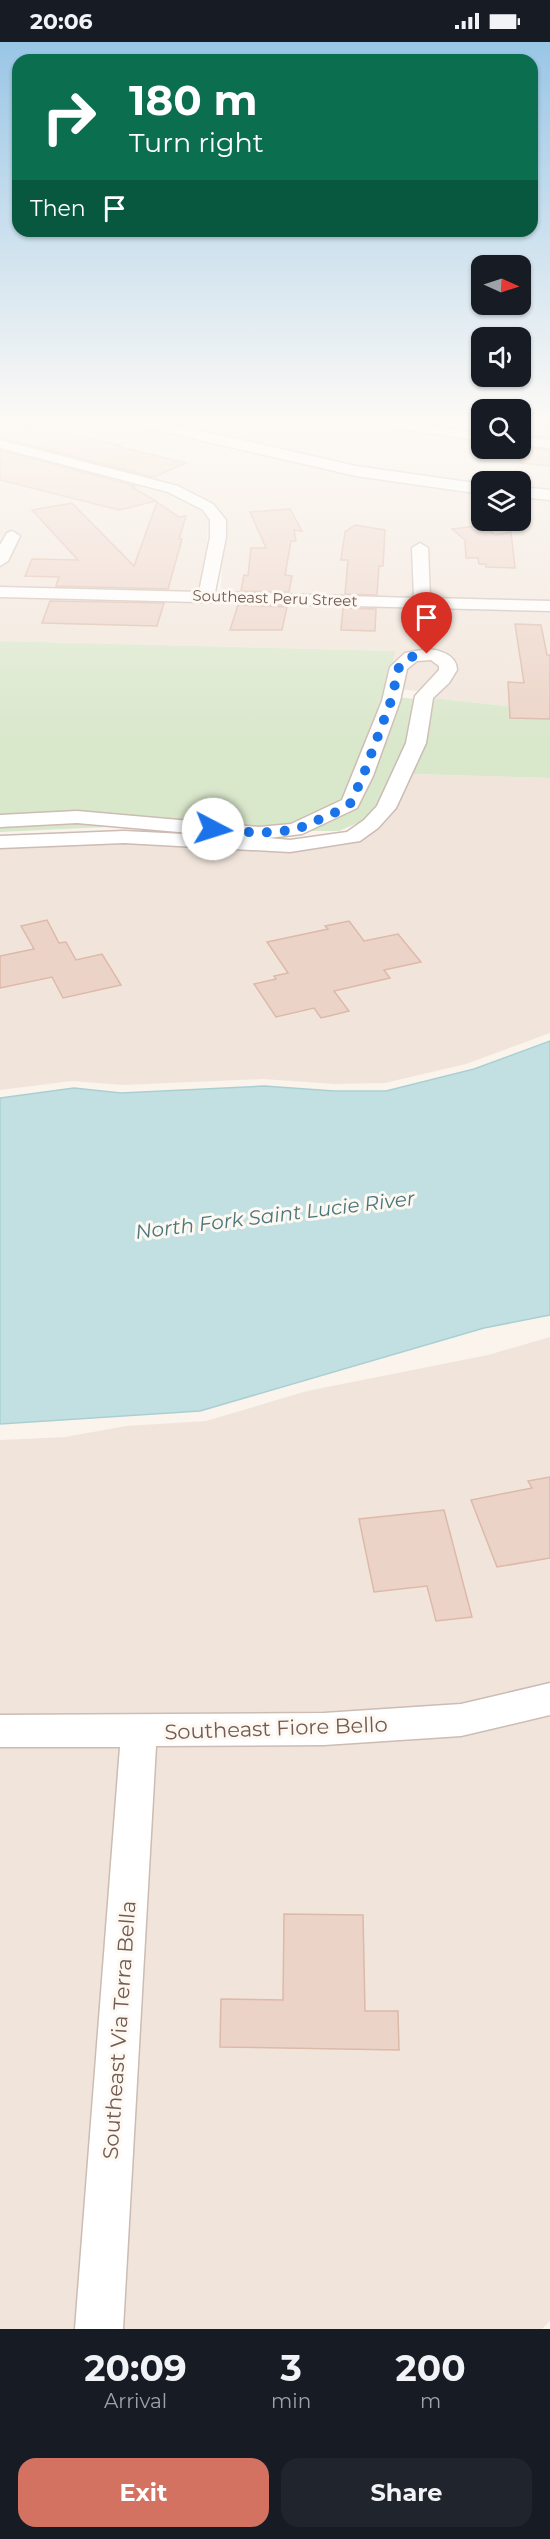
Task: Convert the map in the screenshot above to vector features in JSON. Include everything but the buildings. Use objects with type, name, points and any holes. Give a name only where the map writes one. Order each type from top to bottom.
[{"type":"street","points":[[206,596],[218,531]]},
{"type":"street","points":[[0,561],[12,536]]},
{"type":"street","points":[[420,548],[422,602]]},
{"type":"street","name":"Southeast Peru Street","points":[[0,592],[550,606]]},
{"type":"street","points":[[0,820],[77,817],[298,837],[353,837],[371,824],[386,808],[416,743],[424,696],[443,679],[448,670],[448,664],[436,655],[427,654],[404,660],[396,675],[393,693],[363,776],[350,804],[298,837],[269,845],[124,837],[0,842]]},
{"type":"street","points":[[393,693],[424,696]]},
{"type":"street","name":"Southeast Fiore Bello","points":[[0,1731],[139,1732],[324,1729],[461,1720],[550,1699]]},
{"type":"street","name":"Southeast Via Terra Bella","points":[[99,2329],[139,1732]]},
{"type":"shaded area","points":[[0,531],[207,531],[205,594],[0,589],[0,569],[21,534],[6,533],[0,543]]},
{"type":"shaded area","points":[[223,531],[550,531],[550,603],[430,600],[427,546],[412,546],[413,599],[221,594]]},
{"type":"shaded area","points":[[0,595],[550,609],[550,711],[433,698],[435,693],[388,688],[394,651],[0,641]]},
{"type":"shaded area","points":[[412,774],[550,778],[550,1033],[466,1064],[385,1083],[334,1084],[263,1079],[123,1085],[72,1081],[0,1090],[0,847],[124,842],[289,851],[334,846],[362,839],[381,826],[396,809]]},
{"type":"shaded area","points":[[550,1337],[550,2321],[542,2329],[0,2329],[0,1440],[65,1437],[126,1426],[206,1421],[307,1391],[488,1355]]},
{"type":"green space","points":[[0,641],[395,651],[388,688],[382,695],[414,699],[407,742],[376,807],[364,820],[339,831],[306,831],[283,827],[126,826],[0,832]]},
{"type":"green space","points":[[433,698],[550,711],[550,778],[412,774],[426,744],[429,711]]},
{"type":"water","name":"North Fork Saint Lucie River","points":[[550,1041],[550,1315],[484,1328],[200,1411],[0,1424],[0,1098],[74,1088],[121,1093],[264,1086],[334,1091],[386,1091],[474,1069]]},
{"type":"route","points":[[213,829],[259,833],[295,830],[311,825],[350,804],[391,701],[399,667],[404,660],[427,654]]}]
